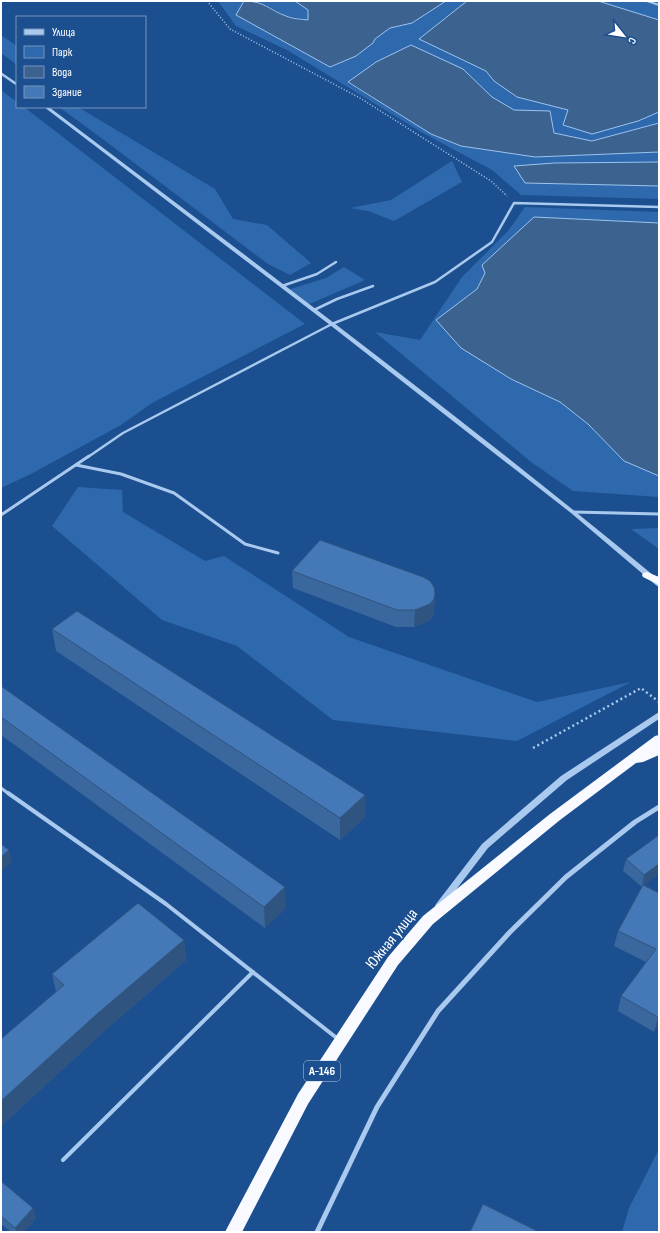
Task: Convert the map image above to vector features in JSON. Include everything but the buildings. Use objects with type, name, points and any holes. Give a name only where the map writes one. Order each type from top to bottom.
[{"type":"highway","points":[[647,575],[659,583]]},
{"type":"highway","name":"Южная улица","points":[[233,1232],[303,1099],[393,961],[428,920],[555,817],[659,738]]},
{"type":"highway","points":[[621,768],[659,750]]},
{"type":"street","points":[[1,73],[16,84]]},
{"type":"street","points":[[47,108],[332,324],[573,512],[647,575]]},
{"type":"street","points":[[428,920],[485,846],[564,778],[659,715]]},
{"type":"street","points":[[317,1232],[377,1107],[438,1011],[510,932],[566,877],[635,822],[659,807]]},
{"type":"lane","points":[[647,1],[659,5]]},
{"type":"lane","points":[[1,515],[123,433],[332,324],[435,282],[492,242],[514,203],[659,207]]},
{"type":"lane","points":[[282,286],[317,274],[336,262]]},
{"type":"lane","points":[[314,310],[373,286]]},
{"type":"lane","points":[[76,465],[121,474],[174,493],[245,544],[278,554]]},
{"type":"lane","points":[[573,512],[659,514]]},
{"type":"lane","points":[[1,788],[166,904],[340,1042]]},
{"type":"lane","points":[[63,1160],[253,972]]},
{"type":"path","points":[[207,1],[230,29],[360,98],[491,181],[514,203]]},
{"type":"path","points":[[533,748],[641,688],[659,702]]},
{"type":"green space","points":[[218,1],[244,1],[243,4],[373,43],[375,39],[390,28],[412,23],[446,1],[467,1],[420,39],[486,71],[494,81],[517,97],[568,110],[563,125],[638,121],[659,112],[659,123],[592,141],[553,133],[550,111],[514,111],[492,97],[463,69],[376,62],[348,83],[431,134],[461,146],[535,157],[659,152],[659,162],[554,163],[514,167],[622,184],[659,186],[659,199],[521,195],[492,170],[421,132],[287,50],[236,26]]},
{"type":"green space","points":[[254,1],[295,1],[308,10],[308,20],[286,16],[266,5]]},
{"type":"green space","points":[[598,1],[659,1],[659,20]]},
{"type":"green space","points":[[1,35],[16,45],[16,64],[1,53]]},
{"type":"green space","points":[[1,90],[16,101],[16,108],[25,108],[305,324],[152,403],[121,425],[31,474],[1,488]]},
{"type":"green space","points":[[60,108],[80,108],[215,189],[233,219],[267,225],[311,263],[290,275],[268,264]]},
{"type":"green space","points":[[452,161],[462,182],[394,221],[368,211],[350,208],[391,200]]},
{"type":"green space","points":[[525,207],[659,212],[659,223],[579,219],[485,273],[477,289],[436,320],[511,379],[560,402],[588,424],[624,461],[659,476],[659,497],[573,491],[531,462],[375,332],[420,340],[462,277],[508,231]]},
{"type":"green space","points":[[344,267],[365,280],[307,305],[287,290],[326,278]]},
{"type":"green space","points":[[78,487],[122,490],[123,512],[205,561],[224,556],[349,637],[537,702],[631,682],[517,741],[333,720],[237,646],[162,620],[52,526]]},
{"type":"green space","points":[[659,528],[659,549],[631,529]]},
{"type":"green space","points":[[659,1149],[659,1232],[622,1232],[629,1208]]},
{"type":"water","points":[[244,1],[257,2],[288,17],[308,20],[308,10],[295,1],[446,1],[412,23],[390,28],[356,56],[330,67],[236,15]]},
{"type":"water","points":[[467,1],[598,1],[659,20],[659,112],[638,121],[592,134],[563,125],[568,110],[517,97],[494,81],[486,71],[419,39]]},
{"type":"water","points":[[411,45],[463,69],[492,97],[514,110],[550,111],[554,133],[592,141],[659,123],[659,152],[535,157],[461,146],[431,134],[348,82],[376,62]]},
{"type":"water","points":[[659,162],[659,186],[525,183],[514,166],[554,163]]},
{"type":"water","points":[[534,217],[659,223],[659,476],[624,461],[588,424],[560,402],[511,379],[461,348],[436,320],[477,289],[485,273],[482,265]]}]
